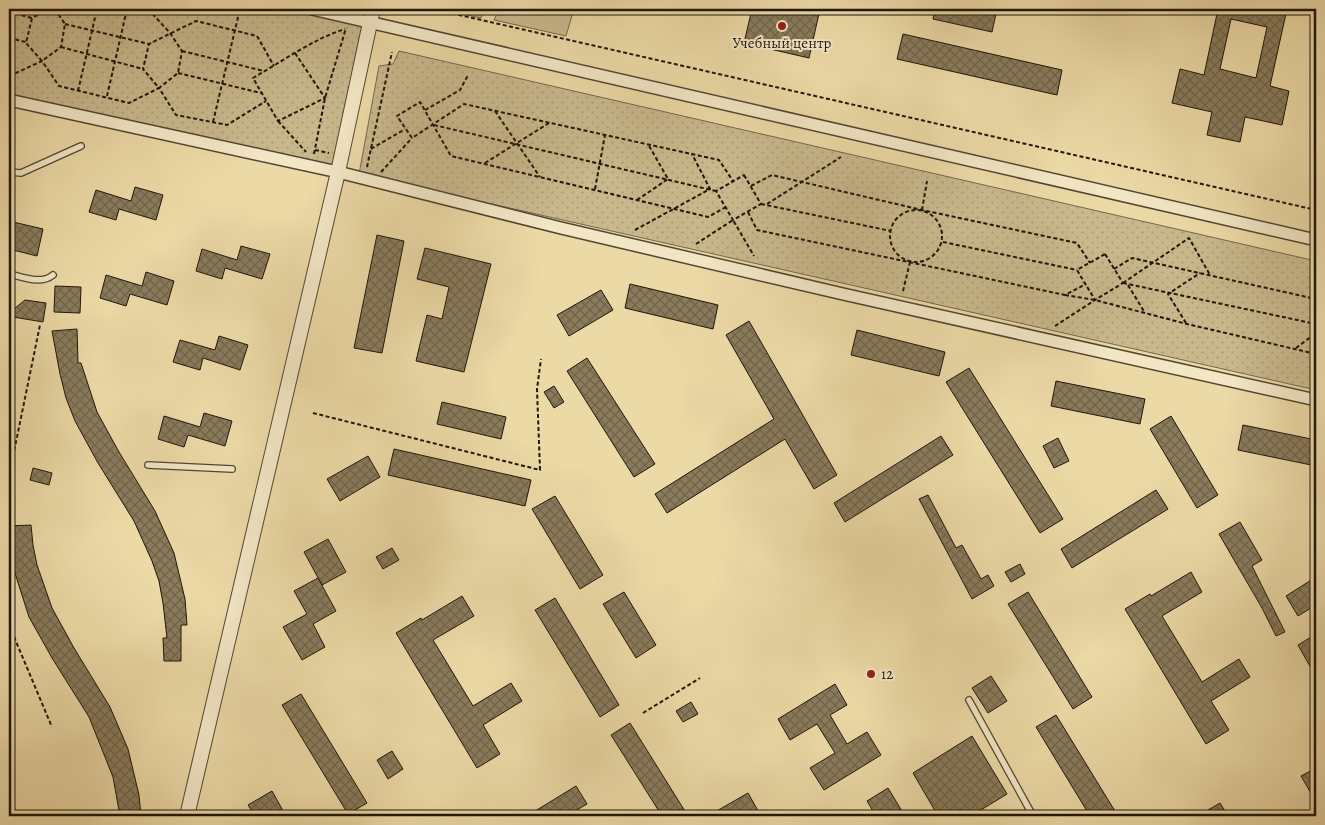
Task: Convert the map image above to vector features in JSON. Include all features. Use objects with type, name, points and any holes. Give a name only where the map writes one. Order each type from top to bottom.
[{"type":"street","points":[[312,9],[1316,240]]},
{"type":"street","points":[[187,816],[338,172],[373,9]]},
{"type":"street","points":[[9,100],[338,172],[562,228],[843,294],[1316,400]]},
{"type":"lane","points":[[9,172],[20,173],[81,146]]},
{"type":"lane","points":[[9,274],[42,281],[53,275]]},
{"type":"lane","points":[[148,465],[232,469]]},
{"type":"lane","points":[[969,700],[1033,816]]},
{"type":"path","points":[[9,11],[32,18],[49,9]]},
{"type":"path","points":[[55,9],[65,24],[149,44],[196,21],[257,36],[274,66]]},
{"type":"path","points":[[78,90],[97,9]]},
{"type":"path","points":[[106,97],[128,9]]},
{"type":"path","points":[[148,9],[170,33],[182,51],[264,71]]},
{"type":"path","points":[[213,122],[240,9]]},
{"type":"path","points":[[433,9],[1316,210]]},
{"type":"path","points":[[26,43],[32,18]]},
{"type":"path","points":[[9,71],[16,72],[42,61],[61,47],[65,24]]},
{"type":"path","points":[[307,153],[278,121],[253,78],[295,53],[346,28],[325,98],[313,159]]},
{"type":"path","points":[[9,38],[26,43],[42,61],[59,86],[130,103],[160,88],[178,73],[182,51]]},
{"type":"path","points":[[144,69],[149,44]]},
{"type":"path","points":[[61,47],[144,69],[160,88],[176,116],[227,125],[266,101]]},
{"type":"path","points":[[366,170],[392,52]]},
{"type":"path","points":[[295,53],[325,98]]},
{"type":"path","points":[[178,73],[262,93]]},
{"type":"path","points":[[425,110],[460,90],[468,75]]},
{"type":"path","points":[[278,121],[325,98]]},
{"type":"path","points":[[412,138],[397,116],[420,102],[434,124],[450,156],[708,216],[726,207]]},
{"type":"path","points":[[381,172],[412,138],[464,104],[719,160],[733,181]]},
{"type":"path","points":[[495,111],[540,177]]},
{"type":"path","points":[[484,164],[549,123]]},
{"type":"path","points":[[434,124],[716,191],[744,175],[761,204]]},
{"type":"path","points":[[370,150],[405,128]]},
{"type":"path","points":[[594,190],[605,135]]},
{"type":"path","points":[[648,144],[668,179]]},
{"type":"path","points":[[315,150],[331,153]]},
{"type":"path","points":[[692,154],[710,190]]},
{"type":"path","points":[[766,205],[841,157]]},
{"type":"path","points":[[751,186],[772,175],[922,210],[1077,243],[1090,263]]},
{"type":"path","points":[[637,200],[668,179]]},
{"type":"path","points":[[922,210],[927,181]]},
{"type":"path","points":[[635,230],[710,190]]},
{"type":"path","points":[[716,191],[754,256]]},
{"type":"path","points":[[696,244],[761,204],[891,231]]},
{"type":"path","points":[[922,210],[936,218],[942,233],[942,242],[939,250],[927,260],[910,262],[903,259],[892,247],[891,231],[894,223],[906,212],[922,210]]},
{"type":"path","points":[[748,212],[757,230],[1095,300],[1316,354]]},
{"type":"path","points":[[1055,326],[1189,238],[1210,276]]},
{"type":"path","points":[[942,242],[1077,270],[1105,254],[1123,283],[1128,285],[1316,324]]},
{"type":"path","points":[[1114,269],[1132,258],[1316,299]]},
{"type":"path","points":[[903,291],[910,262]]},
{"type":"path","points":[[1077,270],[1095,300]]},
{"type":"path","points":[[1168,294],[1200,273]]},
{"type":"path","points":[[1065,295],[1086,284]]},
{"type":"path","points":[[1128,285],[1145,313]]},
{"type":"path","points":[[1168,294],[1187,324]]},
{"type":"path","points":[[1310,298],[1316,310]]},
{"type":"path","points":[[9,476],[40,325]]},
{"type":"path","points":[[1295,348],[1316,333]]},
{"type":"path","points":[[313,413],[540,470],[537,389],[541,359]]},
{"type":"path","points":[[9,625],[52,727]]},
{"type":"path","points":[[12,721],[9,706],[14,636]]},
{"type":"path","points":[[644,713],[700,678]]},
{"type":"path","points":[[1304,810],[1307,816]]},
{"type":"shaded area","points":[[9,9],[312,9],[369,23],[338,172],[9,100]]},
{"type":"shaded area","points":[[439,9],[484,9],[481,18]]},
{"type":"shaded area","points":[[499,9],[574,9],[566,36],[494,20]]},
{"type":"shaded area","points":[[399,51],[1316,261],[1316,390],[359,174],[379,66],[393,64]]},
{"type":"building","name":"Учебный центр","points":[[752,9],[820,9],[809,58],[744,43]]},
{"type":"building","points":[[935,9],[997,9],[992,32],[933,19]]},
{"type":"building","points":[[1218,9],[1287,9],[1270,86],[1289,91],[1282,125],[1245,117],[1240,142],[1207,135],[1212,112],[1172,103],[1180,69],[1204,75]],"holes":[[[1231,19],[1267,27],[1256,78],[1220,69]]]},
{"type":"building","points":[[903,34],[1062,70],[1057,95],[897,59]]},
{"type":"building","points":[[135,187],[163,195],[156,220],[119,209],[116,220],[89,212],[96,190],[131,201]]},
{"type":"building","points":[[9,221],[43,229],[37,256],[9,249]]},
{"type":"building","points":[[377,235],[404,241],[382,353],[354,348]]},
{"type":"building","points":[[241,246],[270,254],[262,279],[225,268],[222,279],[196,271],[202,249],[237,260]]},
{"type":"building","points":[[425,248],[491,264],[464,372],[416,361],[427,315],[442,319],[449,287],[417,279]]},
{"type":"building","points":[[146,272],[174,281],[167,305],[130,294],[126,306],[100,298],[106,275],[142,286]]},
{"type":"building","points":[[630,284],[718,305],[713,329],[625,308]]},
{"type":"building","points":[[55,286],[81,287],[80,313],[54,312]]},
{"type":"building","points":[[601,290],[613,310],[569,336],[557,315]]},
{"type":"building","points":[[25,300],[46,303],[43,322],[13,317],[14,309]]},
{"type":"building","points":[[749,321],[837,475],[814,489],[785,439],[667,513],[655,494],[774,419],[726,335]]},
{"type":"building","points":[[77,329],[78,363],[81,363],[97,412],[155,511],[174,553],[185,599],[187,625],[181,625],[181,661],[164,661],[163,638],[167,638],[163,603],[159,581],[152,561],[134,521],[98,463],[75,421],[66,398],[52,331]]},
{"type":"building","points":[[857,330],[945,352],[939,376],[851,355]]},
{"type":"building","points":[[219,336],[248,345],[240,370],[203,358],[200,370],[173,362],[180,340],[215,350]]},
{"type":"building","points":[[587,358],[655,464],[634,477],[567,371]]},
{"type":"building","points":[[969,368],[1063,519],[1040,533],[946,382]]},
{"type":"building","points":[[1056,381],[1145,399],[1140,424],[1051,406]]},
{"type":"building","points":[[554,386],[564,402],[554,408],[544,392]]},
{"type":"building","points":[[442,402],[506,417],[501,439],[437,424]]},
{"type":"building","points":[[204,413],[232,421],[225,446],[188,435],[184,447],[158,439],[164,416],[200,427]]},
{"type":"building","points":[[1171,416],[1218,495],[1197,508],[1150,429]]},
{"type":"building","points":[[1243,425],[1316,440],[1316,466],[1238,450]]},
{"type":"building","points":[[941,436],[953,455],[845,522],[834,503]]},
{"type":"building","points":[[1058,438],[1069,461],[1054,468],[1043,446]]},
{"type":"building","points":[[394,449],[531,480],[525,506],[388,475]]},
{"type":"building","points":[[368,456],[380,477],[340,501],[327,479]]},
{"type":"building","points":[[33,468],[52,473],[49,485],[30,480]]},
{"type":"building","points":[[1156,490],[1168,509],[1072,568],[1061,549]]},
{"type":"building","points":[[928,495],[956,548],[962,545],[981,579],[988,575],[994,586],[972,599],[919,499]]},
{"type":"building","points":[[555,496],[603,575],[580,589],[532,509]]},
{"type":"building","points":[[1240,522],[1262,560],[1252,566],[1285,632],[1276,636],[1219,534]]},
{"type":"building","points":[[31,525],[37,565],[52,608],[110,707],[128,749],[139,795],[141,816],[120,816],[113,777],[89,717],[29,617],[14,570],[9,541],[9,526]]},
{"type":"building","points":[[328,539],[346,572],[322,585],[304,552]]},
{"type":"building","points":[[392,548],[399,560],[383,569],[376,557]]},
{"type":"building","points":[[1020,564],[1025,574],[1011,582],[1005,572]]},
{"type":"building","points":[[1191,572],[1202,592],[1162,616],[1202,682],[1239,659],[1250,677],[1211,701],[1229,730],[1206,744],[1125,609]]},
{"type":"building","points":[[1316,577],[1316,605],[1298,616],[1286,596]]},
{"type":"building","points":[[318,578],[336,611],[313,624],[325,647],[302,660],[283,627],[307,614],[294,591]]},
{"type":"building","points":[[624,592],[656,645],[636,658],[603,604]]},
{"type":"building","points":[[1028,592],[1092,697],[1073,709],[1008,604]]},
{"type":"building","points":[[462,596],[474,616],[433,640],[473,706],[511,683],[522,701],[483,725],[500,754],[477,768],[396,633]]},
{"type":"building","points":[[555,598],[619,705],[600,717],[535,610]]},
{"type":"building","points":[[1316,634],[1316,677],[1298,645]]},
{"type":"building","points":[[991,676],[1007,701],[988,713],[972,688]]},
{"type":"building","points":[[835,684],[847,705],[830,715],[847,744],[867,732],[881,755],[824,790],[810,768],[835,753],[817,724],[790,740],[778,719]]},
{"type":"building","points":[[301,694],[367,803],[348,814],[282,705]]},
{"type":"building","points":[[691,702],[698,714],[683,722],[676,711]]},
{"type":"building","points":[[1056,715],[1118,816],[1090,816],[1036,727]]},
{"type":"building","points":[[630,723],[688,816],[662,816],[611,735]]},
{"type":"building","points":[[972,736],[1007,794],[971,816],[938,816],[913,773]]},
{"type":"building","points":[[392,751],[403,769],[388,779],[377,760]]},
{"type":"building","points":[[1316,768],[1316,802],[1301,776]]},
{"type":"building","points":[[576,786],[587,804],[566,816],[527,816]]},
{"type":"building","points":[[888,788],[905,816],[876,816],[867,801]]},
{"type":"building","points":[[272,791],[286,816],[255,816],[248,805]]},
{"type":"building","points":[[748,793],[761,816],[708,816]]},
{"type":"building","points":[[1220,803],[1228,816],[1198,816]]},
{"type":"place","name":"Учебный центр","points":[[782,26]]},
{"type":"place","name":"12","points":[[871,674]]}]
